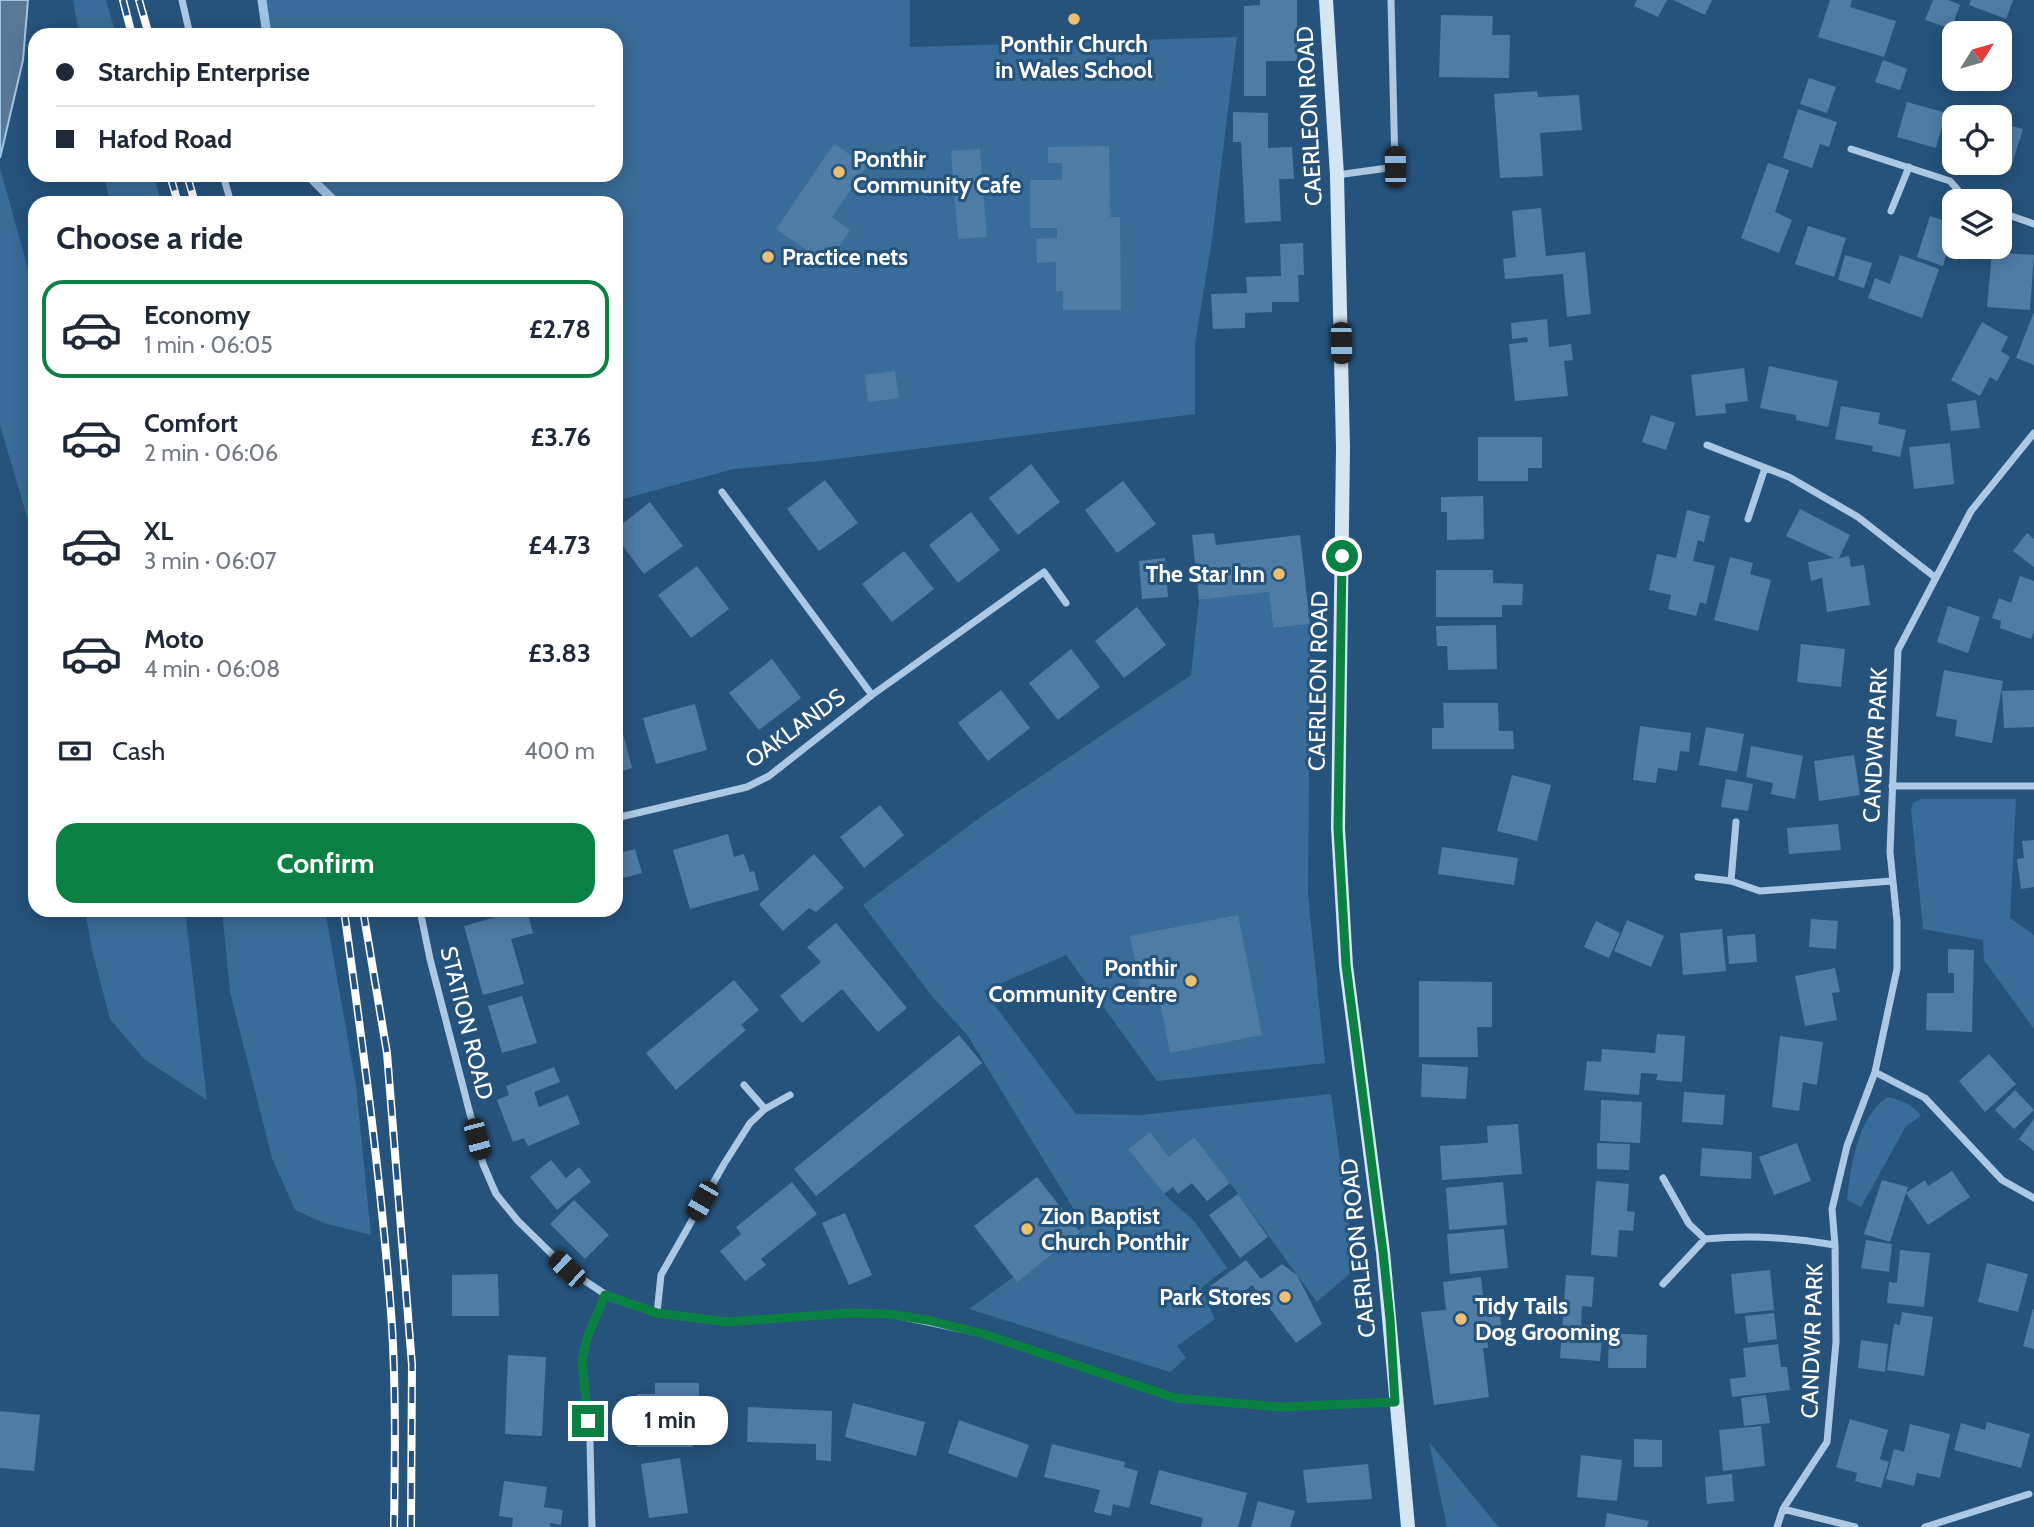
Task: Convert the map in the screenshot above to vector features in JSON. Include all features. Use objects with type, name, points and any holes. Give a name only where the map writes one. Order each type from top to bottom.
[{"type":"main road","name":"CAERLEON ROAD","points":[[1326,0],[1337,175],[1343,447],[1338,828],[1346,965],[1383,1252],[1408,1527]]},
{"type":"street","points":[[181,0],[188,28]]},
{"type":"street","points":[[1337,175],[1395,167],[1391,0]]},
{"type":"street","points":[[1851,149],[1950,181],[1957,189]]},
{"type":"street","points":[[1891,211],[1909,167]]},
{"type":"street","points":[[2012,216],[2034,224]]},
{"type":"street","name":"CANDWR PARK","points":[[1777,1527],[1783,1509],[1827,1442],[1836,1342],[1832,1209],[1847,1146],[1875,1072],[1897,968],[1897,920],[1890,852],[1898,650],[1971,511],[2034,433]]},
{"type":"street","points":[[1707,445],[1789,477],[1858,517],[1936,578]]},
{"type":"street","points":[[1748,519],[1765,468]]},
{"type":"street","name":"OAKLANDS","points":[[722,492],[872,695]]},
{"type":"street","name":"OAKLANDS","points":[[623,816],[747,787],[769,776],[872,695],[1044,572],[1066,603]]},
{"type":"street","points":[[1892,786],[2034,786]]},
{"type":"street","points":[[1731,881],[1736,822]]},
{"type":"street","points":[[1698,877],[1731,881],[1760,891],[1892,881]]},
{"type":"street","name":"STATION ROAD","points":[[421,917],[484,1164],[496,1194],[518,1221],[567,1269],[605,1295],[657,1313],[727,1322],[849,1313],[890,1314],[927,1320],[984,1334],[1175,1398],[1281,1407],[1395,1402]]},
{"type":"street","points":[[1875,1072],[1925,1098],[2002,1181],[2034,1198]]},
{"type":"street","points":[[744,1085],[765,1109]]},
{"type":"street","points":[[657,1313],[661,1275],[669,1258],[750,1123],[765,1109],[790,1095]]},
{"type":"street","points":[[1662,1178],[1689,1224],[1705,1239],[1663,1284]]},
{"type":"street","name":"CANDWR PARK","points":[[1705,1239],[1741,1236],[1801,1239],[1835,1245]]},
{"type":"street","points":[[592,1527],[590,1441],[582,1361],[587,1338],[605,1295]]},
{"type":"street","points":[[1925,1527],[2029,1494]]},
{"type":"street","points":[[1783,1509],[1855,1527]]},
{"type":"street","points":[[1952,1518],[1955,1527]]},
{"type":"shaded area","points":[[0,0],[28,0],[23,60],[0,158]]},
{"type":"shaded area","points":[[73,0],[106,0],[114,28],[78,28]]},
{"type":"shaded area","points":[[262,0],[910,0],[910,47],[1237,37],[1212,240],[1195,344],[1195,414],[820,461],[733,469],[623,499],[623,196],[329,196],[315,182],[623,182],[623,28],[266,28]]},
{"type":"shaded area","points":[[0,168],[28,269],[28,520],[0,425]]},
{"type":"shaded area","points":[[106,182],[156,182],[159,196],[108,196]]},
{"type":"shaded area","points":[[1269,592],[1273,628],[1310,624],[1308,895],[1325,1063],[1157,1081],[1066,955],[984,991],[1076,1114],[1142,1115],[1331,1094],[1355,1269],[1317,1302],[1194,1137],[1169,1157],[1150,1132],[1128,1149],[1164,1194],[1195,1222],[1227,1268],[1201,1288],[1215,1319],[1177,1346],[1186,1358],[1170,1372],[969,1309],[1084,1226],[968,1036],[931,995],[863,905],[982,816],[1191,675],[1199,600]]},
{"type":"shaded area","points":[[1922,799],[2016,799],[2010,918],[2034,935],[2034,1029],[1984,960],[1983,940],[1923,929],[1911,809],[1913,803]]},
{"type":"shaded area","points":[[86,917],[186,917],[207,1100],[144,1059],[110,1019]]},
{"type":"shaded area","points":[[223,917],[326,917],[356,1085],[371,1235],[324,1223],[295,1210],[272,1158],[230,992]]},
{"type":"shaded area","points":[[1887,1097],[1906,1103],[1921,1116],[1906,1126],[1861,1207],[1847,1200],[1857,1144],[1869,1117]]},
{"type":"shaded area","points":[[1429,1442],[1492,1519],[1499,1527],[1447,1527]]},
{"type":"building","points":[[1260,0],[1297,0],[1297,61],[1266,61],[1266,96],[1244,96],[1244,6],[1260,5]]},
{"type":"building","points":[[1637,0],[1667,0],[1658,17],[1634,6]]},
{"type":"building","points":[[1673,0],[1712,0],[1705,15]]},
{"type":"building","points":[[1830,0],[1852,0],[1850,7],[1896,21],[1884,57],[1818,37]]},
{"type":"building","points":[[1933,0],[1948,0],[1960,5],[1954,21],[1942,21],[1942,26],[1925,20]]},
{"type":"building","points":[[1971,0],[2013,0],[2006,19],[1969,5]]},
{"type":"building","points":[[1441,15],[1493,16],[1492,35],[1510,35],[1509,78],[1439,77]]},
{"type":"building","points":[[1883,60],[1907,69],[1900,90],[1875,82]]},
{"type":"building","points":[[1809,78],[1836,87],[1827,113],[1800,104]]},
{"type":"building","points":[[1537,91],[1538,97],[1579,95],[1582,130],[1540,133],[1543,176],[1500,178],[1494,94]]},
{"type":"building","points":[[1907,102],[1942,112],[1942,127],[1936,148],[1897,137]]},
{"type":"building","points":[[1798,109],[1837,122],[1829,147],[1820,144],[1812,168],[1783,158]]},
{"type":"building","points":[[1233,112],[1268,113],[1268,148],[1292,147],[1294,179],[1279,179],[1281,221],[1245,223],[1241,142],[1233,142]]},
{"type":"building","points":[[2012,126],[2023,129],[2012,164]]},
{"type":"building","points":[[834,144],[867,166],[832,217],[850,230],[827,264],[776,229]]},
{"type":"building","points":[[1109,146],[1110,217],[1120,217],[1121,310],[1063,310],[1063,291],[1056,291],[1056,262],[1037,263],[1036,239],[1057,238],[1057,228],[1030,228],[1030,180],[1062,180],[1062,163],[1048,163],[1048,147]]},
{"type":"building","points":[[980,149],[987,237],[958,239],[951,151]]},
{"type":"building","points":[[1768,163],[1789,170],[1775,212],[1792,220],[1779,253],[1741,238]]},
{"type":"building","points":[[1541,208],[1546,256],[1585,252],[1591,314],[1567,317],[1563,274],[1505,279],[1503,259],[1516,257],[1512,211]]},
{"type":"building","points":[[1930,216],[1942,220],[1942,259],[1945,259],[1943,266],[1917,257]]},
{"type":"building","points":[[1808,226],[1846,238],[1834,277],[1795,264]]},
{"type":"building","points":[[1303,243],[1304,275],[1298,275],[1299,302],[1272,302],[1272,312],[1245,313],[1245,328],[1213,329],[1211,294],[1247,293],[1246,277],[1281,276],[1280,244]]},
{"type":"building","points":[[2012,253],[2034,255],[2030,310],[1987,307],[1991,259],[2012,259]]},
{"type":"building","points":[[1845,255],[1872,263],[1864,288],[1838,280]]},
{"type":"building","points":[[1900,255],[1939,269],[1922,318],[1868,298],[1875,278],[1890,284]]},
{"type":"building","points":[[2034,312],[2034,365],[2016,358]]},
{"type":"building","points":[[1547,319],[1549,347],[1571,344],[1573,360],[1564,361],[1568,396],[1515,401],[1509,344],[1528,342],[1527,337],[1512,339],[1511,323]]},
{"type":"building","points":[[1982,322],[2008,337],[2001,351],[2010,357],[1997,381],[1990,377],[1980,396],[1951,380]]},
{"type":"building","points":[[1769,366],[1838,381],[1828,427],[1796,420],[1796,415],[1760,408]]},
{"type":"building","points":[[1744,368],[1748,401],[1725,404],[1726,413],[1696,416],[1691,375]]},
{"type":"building","points":[[895,371],[899,398],[868,402],[865,375]]},
{"type":"building","points":[[1976,400],[1980,428],[1951,431],[1947,404]]},
{"type":"building","points":[[1841,406],[1880,413],[1878,424],[1906,430],[1900,457],[1872,451],[1873,446],[1835,439]]},
{"type":"building","points":[[1651,415],[1675,423],[1666,450],[1642,442]]},
{"type":"building","points":[[1478,437],[1542,437],[1542,468],[1528,468],[1528,481],[1478,481]]},
{"type":"building","points":[[1950,443],[1954,484],[1914,489],[1909,447]]},
{"type":"building","points":[[1031,464],[1060,502],[1018,535],[989,498]]},
{"type":"building","points":[[825,480],[858,523],[819,551],[787,509]]},
{"type":"building","points":[[1123,481],[1156,524],[1117,553],[1085,510]]},
{"type":"building","points":[[1483,496],[1484,539],[1447,540],[1447,512],[1441,512],[1441,497]]},
{"type":"building","points":[[650,502],[683,546],[644,574],[623,546],[623,523]]},
{"type":"building","points":[[1800,509],[1850,535],[1839,558],[1849,556],[1851,567],[1864,565],[1870,605],[1827,612],[1822,578],[1811,581],[1808,562],[1834,558],[1786,536]]},
{"type":"building","points":[[1687,510],[1710,516],[1704,542],[1698,540],[1693,561],[1715,566],[1706,604],[1700,602],[1696,616],[1668,609],[1671,595],[1649,590],[1657,554],[1676,558]]},
{"type":"building","points":[[971,512],[1000,550],[958,583],[929,545]]},
{"type":"building","points":[[1214,533],[1216,545],[1300,535],[1310,624],[1273,628],[1269,592],[1199,600],[1192,535]]},
{"type":"building","points":[[2027,533],[2034,539],[2034,567],[2013,551]]},
{"type":"building","points":[[904,551],[934,589],[892,622],[862,584]]},
{"type":"building","points":[[1730,557],[1753,563],[1750,574],[1771,580],[1758,631],[1714,620]]},
{"type":"building","points":[[1165,558],[1168,597],[1142,599],[1139,561]]},
{"type":"building","points":[[697,566],[729,609],[691,638],[658,595]]},
{"type":"building","points":[[1436,570],[1493,570],[1493,583],[1523,584],[1522,605],[1502,605],[1502,617],[1436,617]]},
{"type":"building","points":[[2020,576],[2034,581],[2034,631],[2031,639],[2000,628],[2001,621],[1992,618],[1999,598],[2011,603]]},
{"type":"building","points":[[1948,606],[1980,617],[1968,653],[1937,642]]},
{"type":"building","points":[[1137,607],[1166,645],[1124,678],[1095,641]]},
{"type":"building","points":[[1496,625],[1497,669],[1448,670],[1447,646],[1437,646],[1436,626]]},
{"type":"building","points":[[1801,644],[1845,649],[1841,687],[1797,682]]},
{"type":"building","points":[[1071,649],[1100,687],[1058,720],[1029,683]]},
{"type":"building","points":[[772,659],[801,698],[759,730],[729,693]]},
{"type":"building","points":[[1944,670],[2003,681],[1992,743],[1955,736],[1957,720],[1936,716]]},
{"type":"building","points":[[1001,690],[1030,728],[988,761],[958,723]]},
{"type":"building","points":[[2034,690],[2034,727],[2004,728],[2002,691]]},
{"type":"building","points":[[1443,703],[1498,703],[1499,731],[1513,731],[1514,749],[1432,749],[1432,728],[1444,728]]},
{"type":"building","points":[[695,704],[707,750],[656,764],[643,718]]},
{"type":"building","points":[[1640,726],[1691,733],[1689,752],[1680,751],[1677,771],[1658,768],[1656,783],[1633,780]]},
{"type":"building","points":[[1706,727],[1744,734],[1737,772],[1699,765]]},
{"type":"building","points":[[623,734],[632,768],[623,771]]},
{"type":"building","points":[[1751,746],[1803,756],[1795,799],[1771,794],[1773,783],[1746,777]]},
{"type":"building","points":[[1854,755],[1860,795],[1819,801],[1814,761]]},
{"type":"building","points":[[1512,775],[1551,785],[1537,841],[1497,831]]},
{"type":"building","points":[[1726,779],[1753,784],[1748,811],[1721,807]]},
{"type":"building","points":[[880,805],[904,835],[864,868],[840,837]]},
{"type":"building","points":[[1838,824],[1841,850],[1789,854],[1787,828]]},
{"type":"building","points":[[728,834],[734,857],[744,854],[750,872],[754,871],[759,890],[690,909],[673,850]]},
{"type":"building","points":[[2034,840],[2034,887],[2021,889],[2017,859],[2024,858],[2022,841]]},
{"type":"building","points":[[1442,847],[1518,858],[1514,885],[1438,874]]},
{"type":"building","points":[[635,849],[642,873],[623,878],[623,852]]},
{"type":"building","points":[[814,854],[844,888],[816,912],[809,908],[783,931],[759,904]]},
{"type":"building","points":[[1238,915],[1262,1035],[1170,1053],[1158,992],[1142,995],[1130,936]]},
{"type":"building","points":[[496,917],[529,917],[533,933],[511,939],[524,984],[483,995],[464,926]]},
{"type":"building","points":[[1811,919],[1838,921],[1836,949],[1809,947]]},
{"type":"building","points":[[1627,920],[1664,936],[1651,967],[1614,951]]},
{"type":"building","points":[[1596,921],[1620,933],[1609,958],[1584,947]]},
{"type":"building","points":[[836,923],[907,1008],[878,1032],[842,989],[802,1023],[780,996],[821,962],[807,947]]},
{"type":"building","points":[[1722,929],[1726,971],[1683,975],[1680,933]]},
{"type":"building","points":[[1755,934],[1757,962],[1729,964],[1727,936]]},
{"type":"building","points":[[1948,949],[1974,950],[1972,1032],[1926,1030],[1927,993],[1954,993],[1954,973],[1948,973]]},
{"type":"building","points":[[1835,968],[1840,992],[1832,993],[1837,1020],[1805,1026],[1795,976]]},
{"type":"building","points":[[734,980],[759,1010],[741,1025],[746,1030],[676,1090],[646,1053]]},
{"type":"building","points":[[1419,981],[1492,982],[1492,1027],[1477,1027],[1478,1057],[1419,1057]]},
{"type":"building","points":[[522,996],[537,1043],[502,1053],[488,1006]]},
{"type":"building","points":[[1657,1034],[1685,1036],[1682,1082],[1656,1080],[1658,1074],[1641,1073],[1639,1095],[1584,1090],[1587,1061],[1601,1062],[1602,1049],[1655,1053]]},
{"type":"building","points":[[959,1035],[982,1063],[816,1196],[794,1169]]},
{"type":"building","points":[[1780,1036],[1823,1042],[1817,1085],[1803,1082],[1799,1111],[1772,1107]]},
{"type":"building","points":[[1989,1054],[2016,1084],[1985,1112],[1959,1081]]},
{"type":"building","points":[[1422,1064],[1468,1067],[1466,1099],[1421,1097]]},
{"type":"building","points":[[554,1067],[560,1082],[534,1092],[539,1107],[568,1095],[580,1124],[528,1146],[524,1138],[513,1142],[497,1100],[509,1095],[506,1086]]},
{"type":"building","points":[[2015,1090],[2034,1110],[2014,1129],[1995,1110]]},
{"type":"building","points":[[1684,1092],[1725,1095],[1723,1125],[1682,1122]]},
{"type":"building","points":[[1601,1100],[1642,1102],[1640,1143],[1600,1141]]},
{"type":"building","points":[[2034,1119],[2034,1151],[2019,1139]]},
{"type":"building","points":[[1518,1124],[1522,1174],[1442,1180],[1440,1146],[1488,1143],[1487,1126]]},
{"type":"building","points":[[1150,1132],[1169,1157],[1194,1137],[1230,1183],[1207,1201],[1192,1183],[1178,1194],[1173,1187],[1164,1194],[1128,1149]]},
{"type":"building","points":[[1597,1143],[1630,1144],[1629,1170],[1597,1169]]},
{"type":"building","points":[[1797,1143],[1811,1181],[1774,1195],[1759,1157]]},
{"type":"building","points":[[1702,1148],[1752,1152],[1751,1179],[1700,1176]]},
{"type":"building","points":[[551,1160],[566,1178],[579,1167],[591,1182],[557,1210],[530,1177]]},
{"type":"building","points":[[1952,1171],[1970,1197],[1928,1225],[1906,1193],[1925,1180],[1928,1186]]},
{"type":"building","name":"Zion Baptist Church Ponthir","points":[[1037,1177],[1080,1232],[1017,1282],[974,1226]]},
{"type":"building","points":[[1882,1180],[1908,1187],[1890,1242],[1864,1234]]},
{"type":"building","points":[[1596,1181],[1629,1184],[1627,1211],[1635,1212],[1633,1231],[1619,1230],[1617,1257],[1591,1255]]},
{"type":"building","points":[[792,1182],[817,1214],[761,1259],[766,1265],[745,1281],[720,1251],[741,1234],[736,1227]]},
{"type":"building","points":[[1503,1182],[1507,1225],[1449,1230],[1446,1188]]},
{"type":"building","points":[[1238,1194],[1268,1237],[1240,1258],[1209,1215]]},
{"type":"building","points":[[574,1200],[609,1235],[585,1259],[550,1224]]},
{"type":"building","points":[[845,1213],[872,1275],[849,1285],[822,1223]]},
{"type":"building","points":[[1504,1229],[1508,1268],[1450,1274],[1447,1234]]},
{"type":"building","points":[[1866,1240],[1892,1244],[1889,1272],[1861,1268]]},
{"type":"building","points":[[1900,1250],[1930,1253],[1924,1307],[1887,1303],[1889,1282],[1897,1283]]},
{"type":"building","name":"Park Stores","points":[[1246,1260],[1261,1279],[1282,1264],[1297,1275],[1322,1324],[1296,1343],[1252,1285],[1226,1307],[1209,1287]]},
{"type":"building","points":[[1987,1263],[2028,1274],[2018,1312],[1978,1302]]},
{"type":"building","points":[[1770,1270],[1774,1310],[1735,1314],[1731,1274]]},
{"type":"building","points":[[498,1274],[499,1316],[452,1316],[452,1275]]},
{"type":"building","points":[[1566,1275],[1594,1277],[1592,1307],[1582,1306],[1581,1325],[1603,1326],[1600,1361],[1560,1358]]},
{"type":"building","points":[[1481,1277],[1484,1305],[1499,1304],[1501,1325],[1487,1327],[1488,1348],[1483,1348],[1489,1397],[1434,1405],[1421,1312],[1446,1310],[1443,1282]]},
{"type":"building","points":[[2034,1309],[2034,1349],[2023,1346]]},
{"type":"building","points":[[1902,1312],[1933,1317],[1924,1376],[1887,1370],[1894,1324],[1900,1325]]},
{"type":"building","points":[[1774,1313],[1777,1339],[1748,1343],[1745,1316]]},
{"type":"building","points":[[1609,1333],[1647,1335],[1646,1368],[1608,1368]]},
{"type":"building","points":[[1861,1340],[1888,1344],[1885,1372],[1858,1368]]},
{"type":"building","points":[[1778,1344],[1781,1367],[1787,1367],[1790,1390],[1732,1397],[1730,1379],[1746,1377],[1743,1348]]},
{"type":"building","points":[[508,1355],[546,1357],[542,1436],[505,1434]]},
{"type":"building","points":[[655,1383],[699,1383],[699,1400],[678,1400],[678,1407],[693,1407],[693,1447],[637,1447],[637,1394],[655,1394]]},
{"type":"building","points":[[1766,1395],[1770,1423],[1744,1426],[1741,1398]]},
{"type":"building","points":[[853,1403],[925,1422],[916,1456],[845,1437]]},
{"type":"building","points":[[748,1407],[832,1411],[831,1461],[816,1460],[816,1444],[747,1442]]},
{"type":"building","points":[[0,1411],[40,1415],[34,1471],[0,1468]]},
{"type":"building","points":[[1850,1419],[1888,1430],[1880,1459],[1889,1462],[1881,1488],[1855,1481],[1857,1473],[1836,1467]]},
{"type":"building","points":[[959,1420],[1029,1445],[1017,1478],[948,1453]]},
{"type":"building","points":[[1987,1422],[2030,1434],[2021,1468],[1954,1450],[1961,1423],[1985,1430]]},
{"type":"building","points":[[1910,1424],[1950,1434],[1940,1478],[1917,1473],[1914,1486],[1886,1479],[1894,1449],[1904,1452]]},
{"type":"building","points":[[1761,1426],[1765,1466],[1723,1471],[1719,1430]]},
{"type":"building","points":[[1634,1439],[1662,1440],[1662,1467],[1634,1467]]},
{"type":"building","points":[[1052,1444],[1125,1462],[1124,1467],[1138,1471],[1129,1508],[1113,1504],[1111,1516],[1094,1512],[1100,1490],[1044,1477]]},
{"type":"building","points":[[1581,1455],[1622,1460],[1617,1501],[1577,1497]]},
{"type":"building","points":[[680,1458],[688,1513],[649,1518],[641,1464]]},
{"type":"building","points":[[1368,1464],[1372,1499],[1307,1503],[1303,1470]]},
{"type":"building","points":[[1159,1470],[1247,1493],[1238,1527],[1201,1527],[1203,1518],[1150,1504]]},
{"type":"building","points":[[1732,1474],[1734,1501],[1707,1504],[1705,1477]]},
{"type":"building","points":[[504,1481],[547,1487],[544,1507],[563,1510],[561,1525],[550,1523],[550,1527],[512,1527],[513,1518],[499,1516]]},
{"type":"building","points":[[1258,1501],[1295,1511],[1290,1527],[1251,1527]]},
{"type":"building","points":[[1607,1513],[1649,1521],[1647,1527],[1605,1527]]},
{"type":"waterway","points":[[262,0],[266,28]]},
{"type":"waterway","points":[[315,182],[329,196]]},
{"type":"railway","points":[[123,0],[130,28]]},
{"type":"railway","points":[[139,0],[147,28]]},
{"type":"railway","points":[[172,182],[176,196]]},
{"type":"railway","points":[[189,182],[193,196]]},
{"type":"railway","points":[[345,917],[388,1274],[394,1376],[394,1527]]},
{"type":"railway","points":[[364,917],[387,1053],[412,1365],[411,1527]]},
{"type":"place","name":"Ponthir Church in Wales School","points":[[1074,19]]},
{"type":"place","name":"Ponthir Community Cafe","points":[[839,172]]},
{"type":"place","name":"Practice nets","points":[[768,257]]},
{"type":"place","name":"The Star Inn","points":[[1279,574]]},
{"type":"place","name":"Ponthir Community Centre","points":[[1191,981]]},
{"type":"place","name":"Zion Baptist Church Ponthir","points":[[1027,1229]]},
{"type":"place","name":"Park Stores","points":[[1285,1297]]},
{"type":"place","name":"Tidy Tails Dog Grooming","points":[[1461,1319]]},
{"type":"route","points":[[588,1421],[582,1361],[587,1338],[605,1295],[657,1313],[727,1322],[849,1313],[890,1314],[927,1320],[984,1334],[1175,1398],[1281,1407],[1395,1402],[1383,1252],[1346,965],[1338,828],[1342,556]]}]
